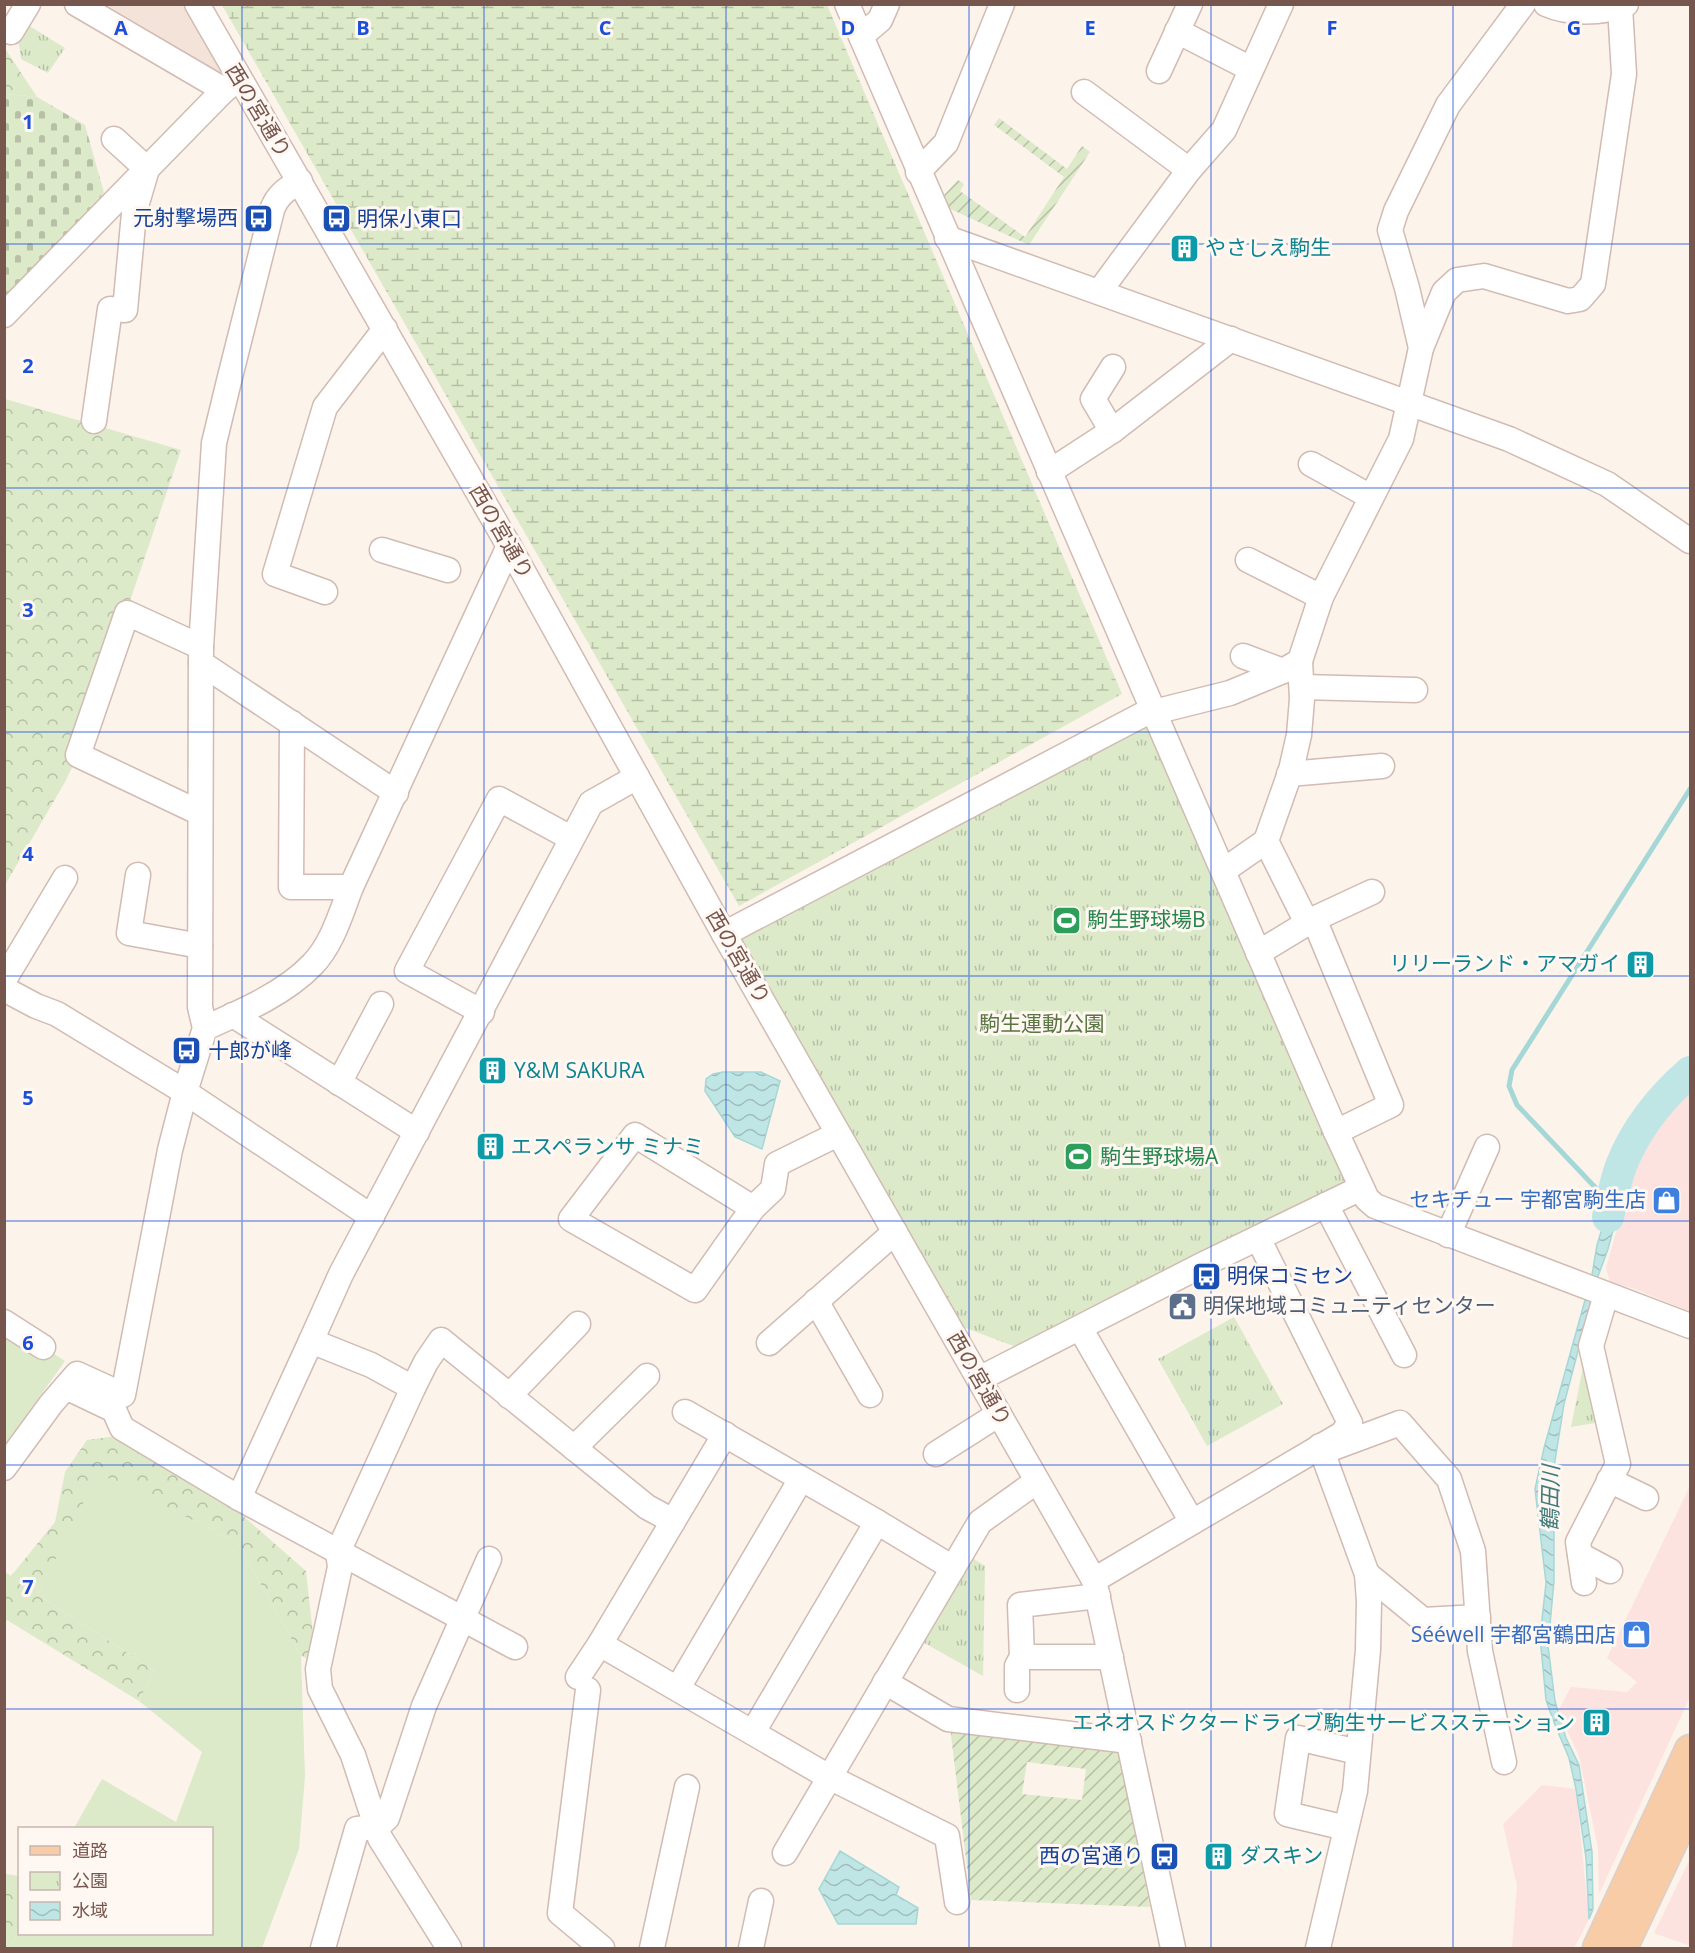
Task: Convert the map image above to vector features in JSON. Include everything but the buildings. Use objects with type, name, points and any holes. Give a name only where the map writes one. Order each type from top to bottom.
[{"type":"main road","points":[[1598,1948],[1690,1750]]},
{"type":"main road","points":[[1622,1948],[1690,1804]]},
{"type":"street","points":[[4,29],[11,32],[28,4]]},
{"type":"street","points":[[4,315],[232,85],[77,4]]},
{"type":"street","name":"西の宮通り","points":[[197,4],[232,85],[300,181],[509,546],[724,934],[1096,1588],[1173,1948]]},
{"type":"street","points":[[847,4],[918,172],[1367,1199],[1375,1206],[1448,1235],[1690,1326]]},
{"type":"street","points":[[861,36],[880,20],[887,4]]},
{"type":"street","points":[[918,172],[946,143],[1002,4]]},
{"type":"street","points":[[1159,71],[1190,4]]},
{"type":"street","points":[[1100,292],[1189,170],[1224,130],[1281,4]]},
{"type":"street","points":[[1421,348],[1390,230],[1396,210],[1448,105],[1523,4]]},
{"type":"street","points":[[724,934],[1143,715],[1230,693],[1292,666],[1321,597],[1401,439],[1421,348],[1444,292],[1457,280],[1484,276],[1568,301],[1580,299],[1593,284],[1624,74],[1623,6],[1594,11],[1557,9],[1546,4]]},
{"type":"street","points":[[1177,31],[1251,69]]},
{"type":"street","points":[[1084,92],[1189,170]]},
{"type":"street","points":[[114,139],[147,169]]},
{"type":"street","points":[[94,421],[110,309],[125,310],[134,213],[147,169]]},
{"type":"street","points":[[300,181],[282,193],[272,210],[214,443],[201,655],[200,1007],[205,1028],[184,1092],[170,1150],[119,1402],[122,1428],[238,1498],[515,1647]]},
{"type":"street","points":[[947,238],[1509,439],[1607,484],[1690,541]]},
{"type":"street","points":[[325,592],[275,574],[325,406],[385,329]]},
{"type":"street","points":[[1049,472],[1112,431],[1231,339]]},
{"type":"street","points":[[1112,431],[1093,399],[1113,367]]},
{"type":"street","points":[[1311,464],[1371,497]]},
{"type":"street","points":[[205,1028],[233,1016],[288,986],[313,964],[332,933],[351,887],[509,546]]},
{"type":"street","points":[[382,550],[448,570]]},
{"type":"street","points":[[1248,560],[1321,597]]},
{"type":"street","points":[[200,813],[78,755],[127,613],[201,655],[292,723],[396,793]]},
{"type":"street","points":[[1243,656],[1292,666]]},
{"type":"street","points":[[1223,871],[1266,841],[1289,774],[1299,735],[1302,687],[1292,666]]},
{"type":"street","points":[[1302,687],[1415,690]]},
{"type":"street","points":[[292,723],[291,887],[351,887]]},
{"type":"street","points":[[1289,774],[1382,766]]},
{"type":"street","points":[[238,1498],[341,1274],[482,1012],[571,838],[591,803],[637,777]]},
{"type":"street","points":[[482,1012],[407,971],[499,799],[571,838]]},
{"type":"street","points":[[1266,841],[1311,921],[1391,1105],[1336,1132]]},
{"type":"street","points":[[138,874],[129,933],[200,946]]},
{"type":"street","points":[[4,980],[64,878]]},
{"type":"street","points":[[1258,953],[1311,921],[1372,892]]},
{"type":"street","points":[[4,989],[57,1014],[184,1092],[372,1217]]},
{"type":"street","points":[[339,1083],[381,1004]]},
{"type":"street","points":[[233,1016],[417,1132]]},
{"type":"street","points":[[753,1208],[635,1135],[571,1219],[695,1290],[753,1208],[772,1189],[777,1164],[838,1134]]},
{"type":"street","points":[[1448,1235],[1487,1147]]},
{"type":"street","points":[[979,1379],[1361,1188]]},
{"type":"street","points":[[1326,1205],[1404,1355]]},
{"type":"street","points":[[769,1343],[895,1232]]},
{"type":"street","points":[[1017,1690],[1017,1666],[1022,1657],[1020,1605],[1096,1588],[1192,1522],[1322,1449],[1342,1434],[1350,1423],[1258,1238]]},
{"type":"street","points":[[1584,1583],[1578,1542],[1618,1464],[1591,1346],[1595,1290]]},
{"type":"street","points":[[816,1301],[870,1395]]},
{"type":"street","points":[[4,1322],[43,1347]]},
{"type":"street","points":[[509,1396],[578,1324]]},
{"type":"street","points":[[1080,1328],[1192,1522]]},
{"type":"street","points":[[449,1948],[380,1838],[353,1755],[320,1689],[318,1669],[340,1567],[338,1552],[412,1388],[441,1340],[647,1507],[673,1521]]},
{"type":"street","points":[[311,1341],[371,1365],[412,1388]]},
{"type":"street","points":[[574,1448],[647,1376]]},
{"type":"street","points":[[4,1468],[66,1387],[119,1402]]},
{"type":"street","points":[[685,1412],[953,1568]]},
{"type":"street","points":[[937,1455],[999,1414]]},
{"type":"street","points":[[1322,1449],[1400,1423],[1449,1479],[1473,1551],[1480,1651],[1504,1762]]},
{"type":"street","points":[[602,1948],[578,1941],[560,1914],[583,1684],[600,1644],[725,1434]]},
{"type":"street","points":[[1318,1948],[1354,1791],[1368,1650],[1369,1601],[1367,1574],[1322,1449]]},
{"type":"street","points":[[678,1688],[801,1479]]},
{"type":"street","points":[[1609,1480],[1646,1498]]},
{"type":"street","points":[[785,1853],[980,1522],[1037,1481]]},
{"type":"street","points":[[753,1732],[877,1522]]},
{"type":"street","points":[[1580,1555],[1610,1571]]},
{"type":"street","points":[[323,1948],[357,1829],[377,1827],[387,1818],[424,1706],[489,1558]]},
{"type":"street","points":[[1367,1574],[1423,1620],[1478,1617]]},
{"type":"street","points":[[600,1644],[830,1777],[947,1836],[957,1902]]},
{"type":"street","points":[[1022,1657],[1111,1657]]},
{"type":"street","points":[[885,1682],[948,1719],[1129,1741]]},
{"type":"street","points":[[1346,1827],[1287,1814],[1298,1738],[1358,1752]]},
{"type":"street","points":[[652,1948],[687,1787]]},
{"type":"street","points":[[752,1948],[761,1901]]},
{"type":"shaded area","points":[[77,5],[197,5],[239,80],[224,90]]},
{"type":"shaded area","name":"セキチュー 宇都宮駒生店","points":[[1690,1087],[1690,1312],[1635,1289],[1610,1282],[1606,1268],[1636,1160],[1650,1132],[1674,1101]]},
{"type":"shaded area","points":[[1690,1486],[1690,1697],[1599,1894],[1598,1848],[1579,1756],[1558,1711],[1571,1687],[1627,1692],[1637,1682],[1607,1658]]},
{"type":"shaded area","points":[[1542,1785],[1576,1789],[1589,1919],[1574,1948],[1512,1948],[1517,1886],[1503,1824]]},
{"type":"shaded area","points":[[1690,1859],[1690,1946],[1654,1933]]},
{"type":"green space","points":[[222,5],[827,5],[1122,694],[739,906]]},
{"type":"green space","points":[[28,25],[65,48],[48,73],[21,59],[18,38]]},
{"type":"green space","points":[[4,45],[6,50],[37,97],[5,94]]},
{"type":"green space","points":[[4,94],[37,97],[85,125],[104,193],[6,298],[4,298]]},
{"type":"green space","points":[[999,118],[1067,169],[1082,146],[1090,152],[1029,245],[946,207],[943,196],[958,180],[964,184],[960,191],[1025,237],[1064,177],[994,125]]},
{"type":"green space","points":[[5,399],[181,450],[78,755],[65,782],[5,885]]},
{"type":"green space","name":"駒生運動公園","points":[[1145,718],[1349,1179],[1016,1347],[963,1327],[738,936]]},
{"type":"green space","points":[[1234,1317],[1283,1404],[1207,1446],[1158,1359]]},
{"type":"green space","points":[[5,1322],[65,1361],[5,1445]]},
{"type":"green space","points":[[1584,1362],[1599,1415],[1595,1423],[1571,1427]]},
{"type":"green space","points":[[116,1436],[233,1507],[306,1571],[316,1662],[301,1656],[237,1542],[98,1473],[38,1595],[154,1670],[139,1701],[7,1620],[5,1622],[5,1572],[11,1576],[55,1522],[65,1472],[87,1440]]},
{"type":"green space","points":[[97,1472],[237,1542],[301,1656],[305,1776],[299,1849],[262,1948],[10,1948],[18,1931],[18,1935],[213,1935],[213,1827],[75,1827],[102,1779],[176,1822],[202,1752],[139,1701],[154,1670],[38,1595]]},
{"type":"green space","points":[[969,1556],[985,1566],[983,1676],[921,1641]]},
{"type":"green space","points":[[950,1727],[1118,1744],[1150,1907],[971,1900]],"holes":[[[1027,1762],[1086,1769],[1082,1800],[1022,1794]]]},
{"type":"green space","points":[[5,1874],[18,1876],[18,1931],[10,1948],[5,1948]]},
{"type":"water","points":[[761,1072],[780,1081],[762,1149],[735,1137],[705,1091],[706,1079],[713,1074]]},
{"type":"water","points":[[1690,1073],[1690,1085],[1660,1109],[1635,1150],[1608,1249],[1597,1279],[1564,1404],[1554,1467],[1554,1581],[1548,1646],[1555,1701],[1566,1738],[1579,1765],[1592,1852],[1593,1909],[1589,1919],[1586,1858],[1576,1789],[1569,1758],[1546,1700],[1540,1637],[1546,1583],[1535,1489],[1544,1448],[1592,1275],[1597,1245],[1628,1145],[1647,1111],[1661,1095]]},
{"type":"water","points":[[840,1851],[899,1887],[896,1895],[918,1908],[916,1924],[838,1924],[819,1889]]},
{"type":"waterway","points":[[1611,1204],[1517,1105],[1509,1086],[1512,1070],[1690,789]]},
{"type":"waterway","name":"鶴田川","points":[[1608,1217],[1619,1172],[1641,1127],[1659,1103],[1690,1072]]},
{"type":"place","name":"元射撃場西","points":[[259,218]]},
{"type":"place","name":"明保小東口","points":[[336,219]]},
{"type":"place","name":"やさしえ駒生","points":[[1184,248]]},
{"type":"place","name":"駒生野球場B","points":[[1066,920]]},
{"type":"place","name":"リリーランド・アマガイ","points":[[1641,964]]},
{"type":"place","name":"十郎が峰","points":[[187,1051]]},
{"type":"place","name":"Y&M SAKURA","points":[[493,1071]]},
{"type":"place","name":"エスペランサ ミナミ","points":[[490,1147]]},
{"type":"place","name":"駒生野球場A","points":[[1079,1157]]},
{"type":"place","name":"セキチュー 宇都宮駒生店","points":[[1667,1200]]},
{"type":"place","name":"明保コミセン","points":[[1206,1276]]},
{"type":"place","name":"明保地域コミュニティセンター","points":[[1182,1306]]},
{"type":"place","name":"Sééwell 宇都宮鶴田店","points":[[1637,1635]]},
{"type":"place","name":"エネオスドクタードライブ駒生サービスステーション","points":[[1596,1723]]},
{"type":"place","name":"西の宮通り","points":[[1165,1856]]},
{"type":"place","name":"ダスキン","points":[[1219,1856]]}]
